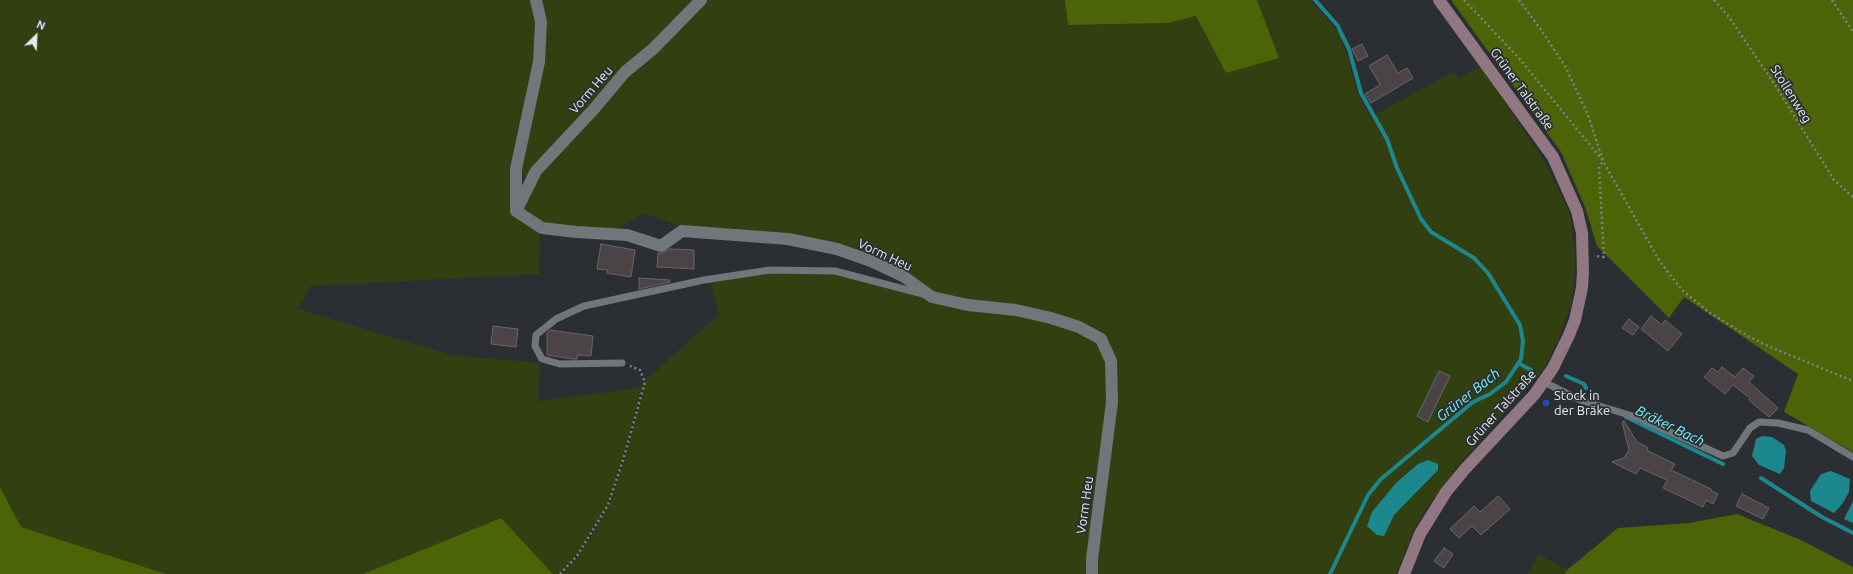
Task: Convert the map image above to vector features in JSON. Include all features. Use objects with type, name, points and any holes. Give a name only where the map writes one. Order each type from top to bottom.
[{"type":"main road","name":"Grüner Talstraße","points":[[1404,574],[1420,534],[1446,492],[1544,382],[1561,352],[1574,320],[1582,288],[1582,233],[1577,211],[1553,157],[1439,0]]},
{"type":"street","points":[[516,211],[516,169],[539,62],[541,22],[536,0]]},
{"type":"street","name":"Vorm Heu","points":[[701,0],[653,49],[625,72],[594,109],[536,171],[516,211],[542,228],[627,235],[661,246],[682,231],[788,239],[837,250],[871,261],[902,276],[932,297],[968,305],[1016,310],[1051,318],[1079,327],[1101,338],[1111,361],[1112,402],[1092,559],[1092,574]]},
{"type":"lane","points":[[622,363],[560,364],[542,359],[535,346],[536,335],[556,319],[584,306],[704,280],[770,270],[835,271],[932,297]]},
{"type":"lane","points":[[1544,382],[1580,400],[1639,418],[1723,456],[1733,453],[1750,428],[1759,422],[1778,423],[1808,430],[1853,457]]},
{"type":"path","points":[[1464,0],[1518,57],[1603,161],[1660,262],[1682,290],[1710,313],[1748,336],[1768,346],[1853,381]]},
{"type":"path","points":[[1519,0],[1565,66],[1588,115],[1603,161],[1599,168],[1604,257],[1583,255]]},
{"type":"path","name":"Stollenweg","points":[[1714,0],[1729,17],[1768,75],[1834,180],[1853,197]]},
{"type":"path","points":[[1832,0],[1853,32]]},
{"type":"path","points":[[560,574],[577,556],[608,505],[624,457],[645,382],[640,370],[622,363]]},
{"type":"green space","points":[[0,0],[534,0],[539,23],[513,213],[540,230],[539,274],[311,286],[298,309],[451,355],[540,363],[538,401],[639,388],[644,381],[608,504],[577,556],[560,574],[553,574],[501,518],[363,574],[166,574],[20,527],[0,487]]},
{"type":"green space","points":[[538,0],[698,0],[526,178],[521,171],[543,62]]},
{"type":"green space","points":[[705,0],[1065,0],[1068,25],[1168,23],[1196,16],[1279,58],[1257,0],[1310,0],[1338,31],[1347,54],[1358,95],[1371,117],[1453,72],[1459,78],[1481,66],[1544,161],[1570,213],[1575,253],[1574,287],[1569,310],[1559,338],[1545,367],[1457,467],[1425,510],[1413,532],[1396,574],[1094,574],[1114,402],[1101,338],[1080,326],[932,295],[838,248],[680,226],[643,213],[611,232],[543,224],[521,209],[538,173],[627,74]]},
{"type":"green space","points":[[1065,0],[1257,0],[1279,58],[1226,73],[1196,16],[1168,23],[1068,25]]},
{"type":"green space","points":[[1451,0],[1853,0],[1853,452],[1784,412],[1798,374],[1684,297],[1669,318],[1597,246],[1585,207],[1561,152]]},
{"type":"green space","points":[[771,273],[835,273],[1050,320],[1097,339],[1109,361],[1110,402],[1090,574],[562,574],[578,557],[609,506],[625,458],[646,380],[719,314],[710,280]]},
{"type":"green space","points":[[0,487],[21,527],[166,574],[0,574]]},
{"type":"green space","points":[[1737,514],[1801,540],[1853,567],[1853,574],[1565,574],[1567,570],[1618,528],[1689,523]]},
{"type":"green space","points":[[501,518],[553,574],[363,574]]},
{"type":"green space","points":[[1539,554],[1567,570],[1565,574],[1527,574]]},
{"type":"water","points":[[1762,436],[1772,437],[1784,445],[1786,451],[1784,468],[1780,474],[1759,465],[1752,456],[1756,439]]},
{"type":"water","points":[[1428,460],[1438,464],[1438,470],[1394,515],[1384,536],[1377,535],[1367,526],[1372,512],[1396,483],[1418,464]]},
{"type":"water","points":[[1831,471],[1850,479],[1849,492],[1843,503],[1834,513],[1811,501],[1810,491],[1821,474]]},
{"type":"water","points":[[1853,501],[1853,523],[1844,519]]},
{"type":"building","points":[[1362,44],[1368,56],[1358,61],[1352,49]]},
{"type":"building","points":[[1387,55],[1398,73],[1407,68],[1413,78],[1371,103],[1365,94],[1380,85],[1369,66]]},
{"type":"building","points":[[601,244],[635,250],[631,277],[607,273],[608,270],[597,269]]},
{"type":"building","points":[[670,249],[694,250],[694,269],[657,267],[658,253],[662,253]]},
{"type":"building","points":[[639,278],[670,280],[670,282],[639,289]]},
{"type":"building","points":[[1651,316],[1662,325],[1665,320],[1682,334],[1668,351],[1641,329]]},
{"type":"building","points":[[1629,319],[1639,327],[1633,335],[1622,328]]},
{"type":"building","points":[[493,326],[518,329],[516,347],[491,344]]},
{"type":"building","points":[[550,330],[593,336],[591,356],[577,355],[577,359],[572,359],[547,355],[547,333]]},
{"type":"building","points":[[1722,367],[1735,377],[1743,368],[1754,376],[1749,382],[1778,408],[1769,417],[1749,400],[1750,398],[1733,385],[1725,394],[1704,377],[1712,368],[1718,372]]},
{"type":"building","points":[[1439,371],[1450,376],[1428,422],[1417,416]]},
{"type":"building","points":[[1624,421],[1637,442],[1647,447],[1648,451],[1675,464],[1671,470],[1711,489],[1711,491],[1718,494],[1713,504],[1706,500],[1703,507],[1663,488],[1667,480],[1640,468],[1636,474],[1612,462],[1624,458],[1629,450],[1622,422]]},
{"type":"building","points":[[1742,494],[1769,508],[1763,519],[1736,506]]},
{"type":"building","points":[[1498,496],[1510,509],[1481,535],[1472,526],[1459,538],[1450,529],[1474,506],[1480,512]]},
{"type":"building","points":[[1444,548],[1453,554],[1444,568],[1434,561]]},
{"type":"waterway","name":"Grüner Bach","points":[[1315,0],[1338,26],[1349,49],[1361,93],[1387,139],[1397,168],[1421,219],[1431,232],[1474,258],[1488,273],[1520,325],[1523,341],[1521,359],[1506,382],[1490,394],[1473,402],[1381,479],[1368,495],[1330,574]]},
{"type":"waterway","name":"Bräker Bach","points":[[1518,363],[1531,370]]},
{"type":"waterway","name":"Bräker Bach","points":[[1566,376],[1584,384],[1586,388]]},
{"type":"waterway","name":"Bräker Bach","points":[[1626,417],[1723,464]]},
{"type":"waterway","name":"Bräker Bach","points":[[1761,478],[1822,517],[1853,533]]},
{"type":"place","name":"Stock in der Bräke","points":[[1546,403]]}]
